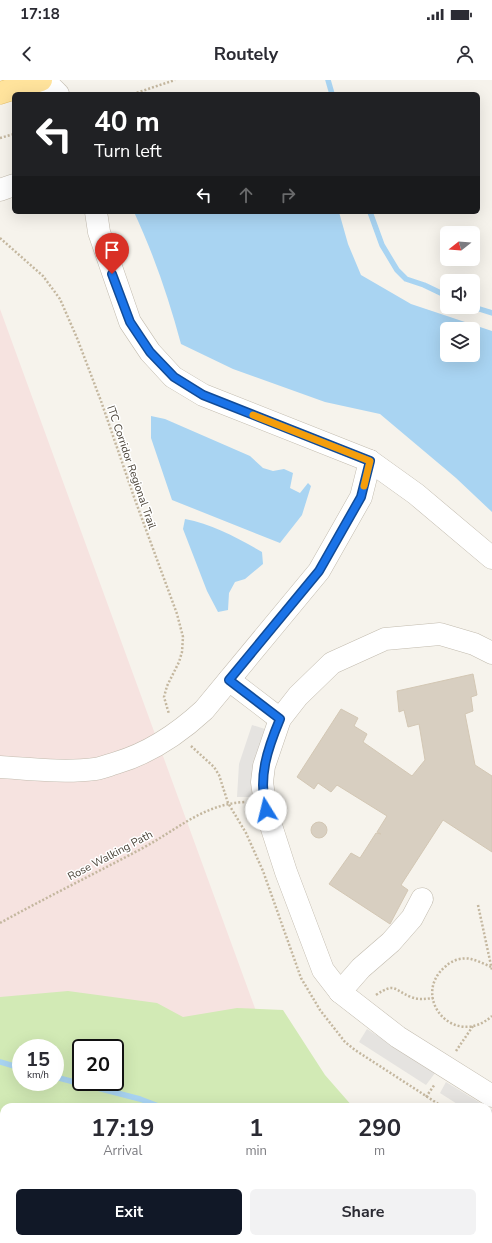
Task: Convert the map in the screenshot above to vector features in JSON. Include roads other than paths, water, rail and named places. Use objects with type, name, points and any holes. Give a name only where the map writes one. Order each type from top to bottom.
[{"type":"main road","points":[[0,93],[43,80]]},
{"type":"lane","points":[[42,92],[43,80]]},
{"type":"lane","points":[[43,80],[56,92]]},
{"type":"lane","points":[[0,190],[12,186]]},
{"type":"lane","points":[[87,214],[98,222],[130,322],[150,352],[174,377],[203,395],[370,461],[416,494],[492,558]]},
{"type":"lane","points":[[0,767],[43,770],[96,769],[132,758],[158,746],[193,720],[229,680],[319,571],[361,497],[370,461]]},
{"type":"lane","points":[[492,653],[474,644],[440,634],[386,639],[332,663],[298,696],[280,719],[264,766],[262,782],[263,800],[286,872],[323,970],[340,992],[398,1037],[492,1096]]},
{"type":"lane","points":[[229,680],[280,719]]},
{"type":"lane","points":[[340,992],[362,968],[391,942],[412,918],[422,899]]},
{"type":"water","points":[[135,214],[340,214],[348,244],[361,275],[411,304],[465,322],[440,322],[440,362],[480,362],[480,327],[492,331],[492,512],[456,478],[380,414],[325,402],[233,369],[181,344],[160,277]]},
{"type":"water","points":[[151,416],[165,419],[250,456],[263,468],[273,471],[284,469],[293,473],[290,488],[300,493],[308,483],[311,486],[302,515],[280,543],[172,500],[151,438]]},
{"type":"water","points":[[185,519],[215,528],[262,552],[263,564],[245,579],[235,582],[229,593],[228,610],[218,612],[207,591],[183,529]]},
{"type":"waterway","points":[[328,80],[331,92]]},
{"type":"waterway","points":[[371,214],[382,245],[397,270],[406,279],[440,293]]},
{"type":"waterway","points":[[480,309],[492,313]]},
{"type":"waterway","points":[[0,1062],[12,1065]]},
{"type":"waterway","points":[[64,1079],[150,1103]]}]
